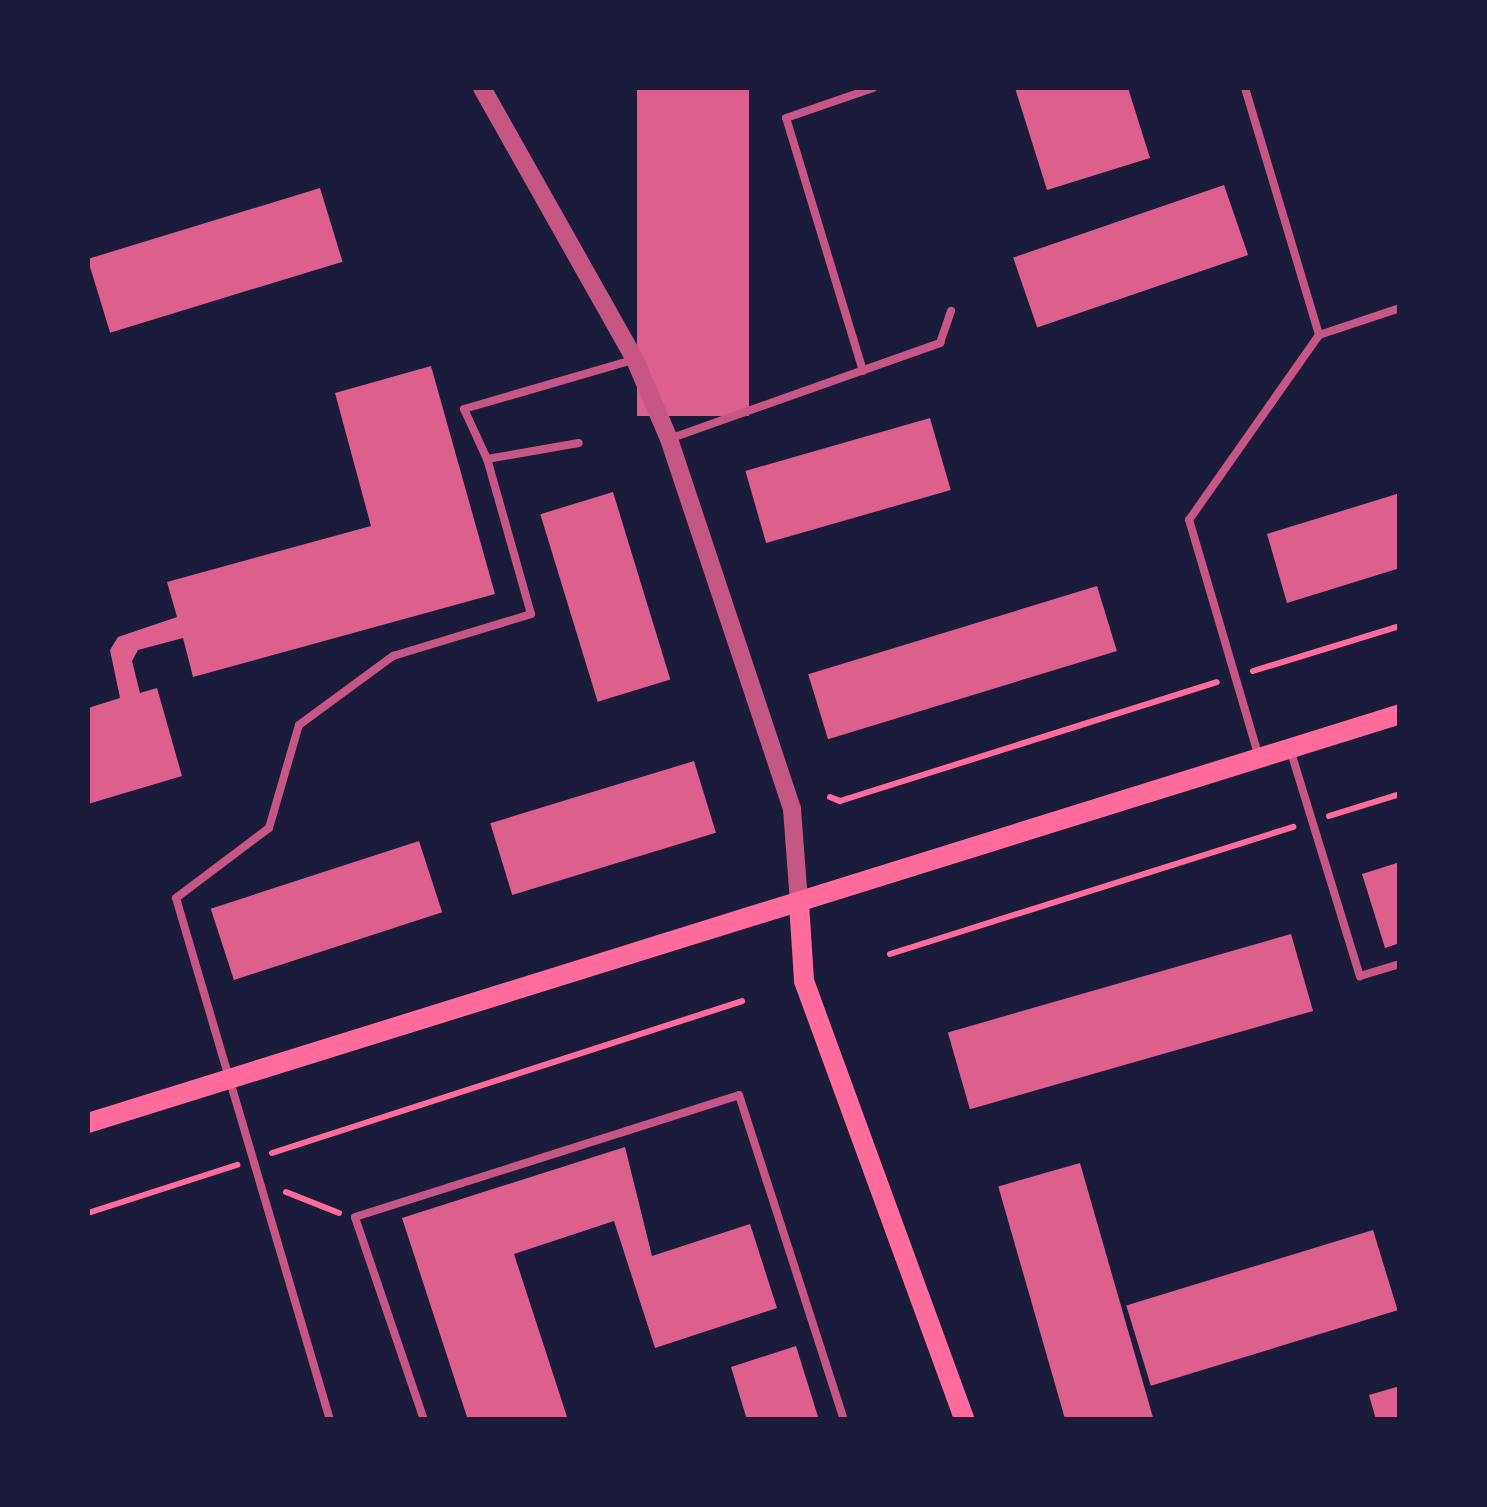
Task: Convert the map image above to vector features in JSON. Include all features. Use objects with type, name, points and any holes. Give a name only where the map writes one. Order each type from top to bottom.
[{"type":"main road","points":[[88,1123],[1400,714]]},
{"type":"main road","points":[[798,903],[804,981],[965,1420]]},
{"type":"street","points":[[482,88],[635,360],[669,440],[792,809],[798,903]]},
{"type":"lane","points":[[863,371],[786,118],[873,88]]},
{"type":"lane","points":[[1245,88],[1319,335]]},
{"type":"lane","points":[[1260,758],[1189,520],[1319,335],[1400,308]]},
{"type":"lane","points":[[669,440],[940,343],[952,312]]},
{"type":"lane","points":[[330,1420],[176,898],[270,828],[299,725],[393,656],[531,614],[486,459],[464,410],[635,360]]},
{"type":"lane","points":[[486,459],[578,444]]},
{"type":"lane","points":[[1290,748],[1360,976],[1400,964]]},
{"type":"lane","points":[[424,1420],[355,1217],[738,1095],[844,1420]]},
{"type":"path","points":[[830,797],[840,801],[1400,626]]},
{"type":"path","points":[[890,954],[1400,794]]},
{"type":"path","points":[[88,1214],[742,1001]]},
{"type":"building","points":[[637,88],[749,88],[749,416],[637,416]]},
{"type":"building","points":[[1015,88],[1128,88],[1150,158],[1047,190]]},
{"type":"building","points":[[1224,185],[1248,255],[1037,328],[1013,258]]},
{"type":"building","points":[[320,188],[343,262],[110,333],[88,259]]},
{"type":"building","points":[[431,366],[495,594],[193,677],[183,638],[138,650],[132,661],[140,693],[157,688],[182,776],[88,804],[88,708],[120,698],[110,650],[118,637],[177,617],[167,582],[371,526],[335,393]]},
{"type":"building","points":[[930,418],[951,490],[766,543],[745,471]]},
{"type":"building","points":[[613,492],[670,679],[598,702],[540,514]]},
{"type":"building","points":[[1400,493],[1400,568],[1287,603],[1267,534]]},
{"type":"building","points":[[1097,586],[1117,651],[828,739],[808,674]]},
{"type":"building","points":[[694,761],[716,833],[512,895],[490,823]]},
{"type":"building","points":[[419,841],[442,912],[234,980],[211,909]]},
{"type":"building","points":[[1400,862],[1400,943],[1385,948],[1362,874]]},
{"type":"building","points":[[1291,934],[1313,1011],[970,1109],[948,1032]]},
{"type":"building","points":[[625,1147],[652,1256],[750,1224],[777,1308],[655,1348],[614,1221],[514,1254],[568,1420],[468,1420],[402,1218]]},
{"type":"building","points":[[1080,1163],[1154,1420],[1065,1420],[998,1186]]},
{"type":"building","points":[[1373,1230],[1398,1310],[1151,1386],[1126,1305]]},
{"type":"building","points":[[796,1346],[819,1420],[747,1420],[731,1367]]},
{"type":"building","points":[[1400,1386],[1400,1420],[1376,1420],[1369,1395]]}]
